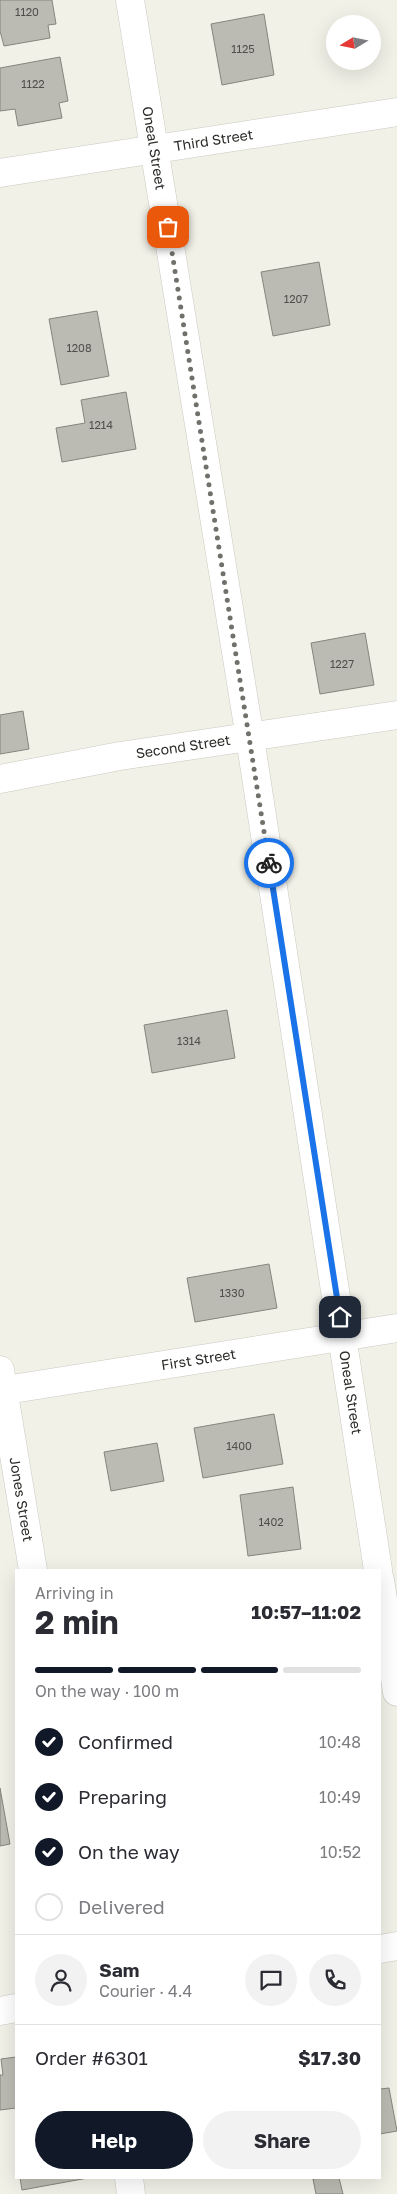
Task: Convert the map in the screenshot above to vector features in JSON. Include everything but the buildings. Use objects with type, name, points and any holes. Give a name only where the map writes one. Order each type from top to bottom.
[{"type":"street","name":"Oneal Street","points":[[130,0],[250,738],[378,1569]]},
{"type":"street","name":"Third Street","points":[[0,173],[397,112]]},
{"type":"street","name":"Second Street","points":[[0,779],[120,756],[397,716]]},
{"type":"street","name":"First Street","points":[[2,1384],[397,1328]]},
{"type":"street","name":"Jones Street","points":[[2,1384],[33,1569]]},
{"type":"street","points":[[381,1587],[397,1692]]},
{"type":"street","points":[[381,1949],[397,1946]]},
{"type":"street","points":[[0,2011],[15,2008]]},
{"type":"street","points":[[129,2179],[131,2194]]},
{"type":"way so far","points":[[168,227],[269,863]]},
{"type":"route","points":[[269,863],[340,1317]]}]
